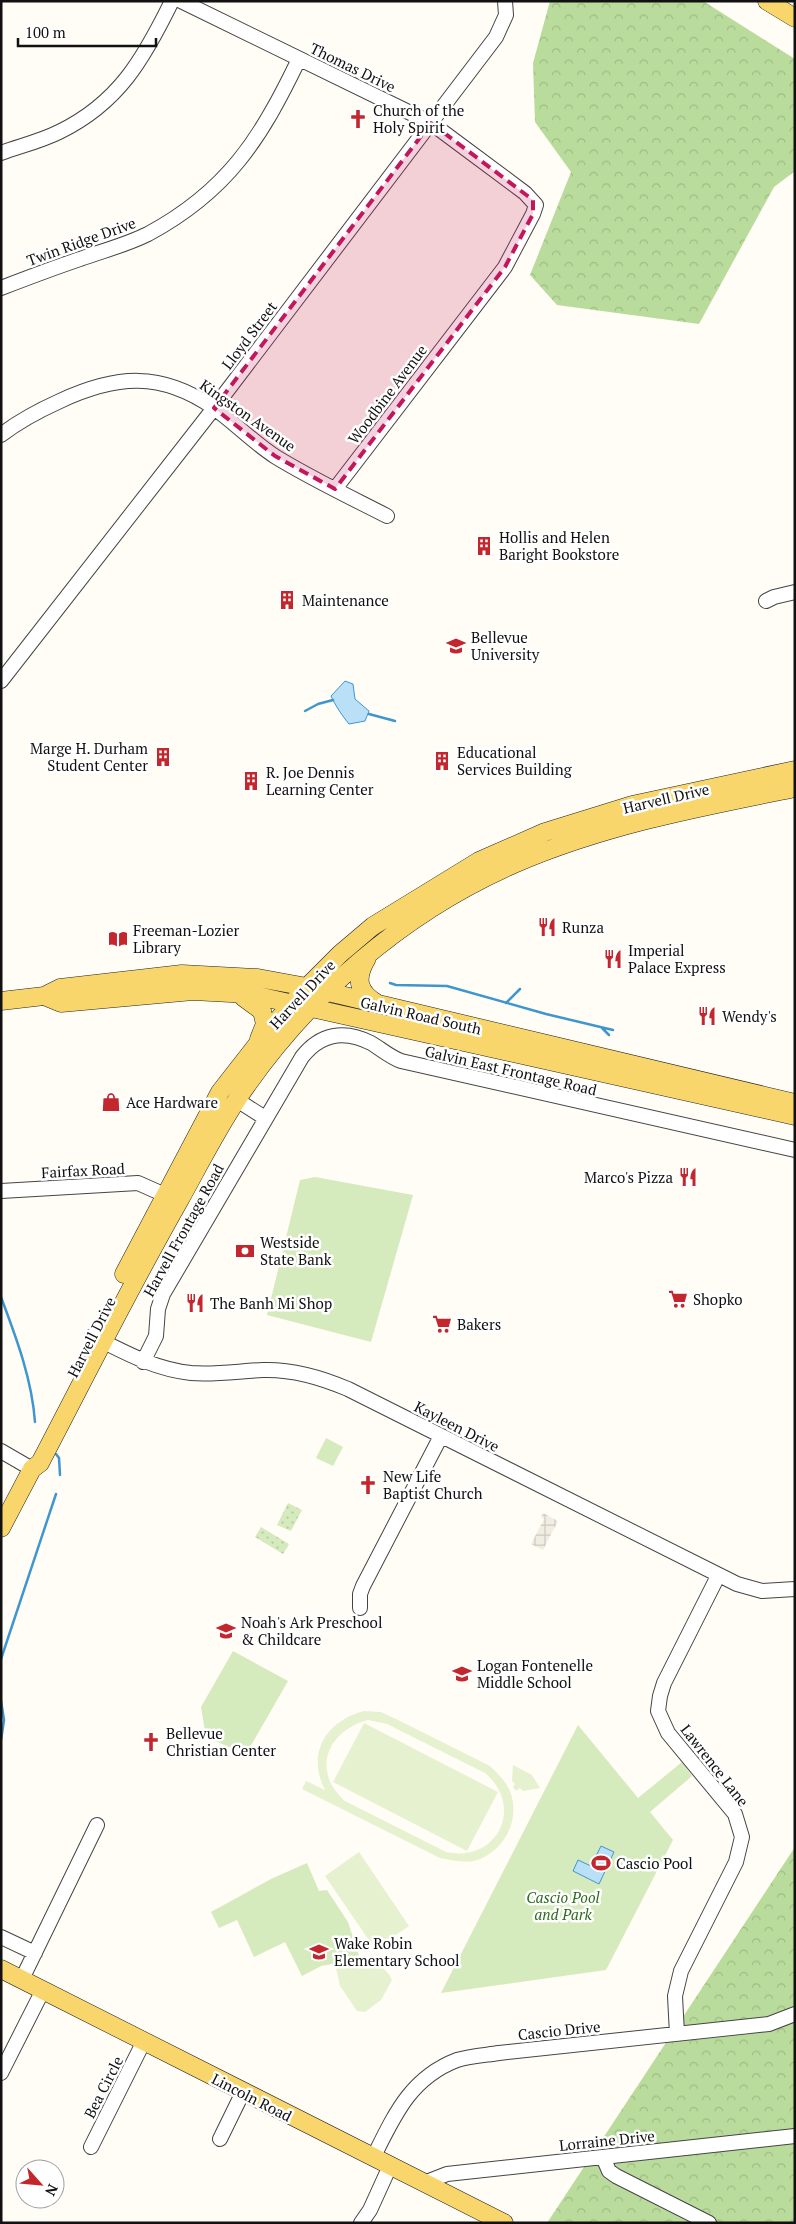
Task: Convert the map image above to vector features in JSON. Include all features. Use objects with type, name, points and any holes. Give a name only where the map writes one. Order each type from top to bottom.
[{"type":"main road","points":[[767,1],[795,18]]},
{"type":"main road","name":"Harvell Drive","points":[[1,1528],[32,1469],[40,1463],[165,1195],[220,1092],[257,1044],[307,987],[340,954],[373,926],[479,862],[553,829],[632,805],[795,770]]},
{"type":"main road","name":"Harvell Drive","points":[[97,1338],[141,1267],[237,1100],[261,1066],[326,992],[372,950],[446,899],[490,875],[538,854],[594,834],[636,822],[795,788]]},
{"type":"main road","points":[[372,950],[361,967],[359,983],[363,994],[382,1006]]},
{"type":"main road","name":"Galvin Road South","points":[[1,1001],[44,996],[60,988],[192,974],[258,978],[307,987],[795,1103]]},
{"type":"main road","name":"Galvin Road South","points":[[44,996],[61,1003],[193,991],[236,993],[293,1003],[795,1116]]},
{"type":"main road","points":[[236,993],[262,1010],[265,1024],[257,1044]]},
{"type":"main road","name":"Lincoln Road","points":[[1,1969],[504,2223]]},
{"type":"street","points":[[1,153],[59,132],[92,112],[114,94],[142,59],[172,1]]},
{"type":"street","name":"Thomas Drive","points":[[181,1],[431,123],[525,193],[536,205],[505,267],[464,319]]},
{"type":"street","name":"Lloyd Street","points":[[1,681],[214,408],[431,123],[503,24],[506,15],[505,1]]},
{"type":"street","name":"Twin Ridge Drive","points":[[1,288],[146,234],[176,217],[204,196],[232,169],[252,145],[267,121],[299,59]]},
{"type":"street","name":"Woodbine Avenue","points":[[335,489],[464,319]]},
{"type":"street","name":"Kingston Avenue","points":[[1,435],[44,408],[88,388],[111,382],[139,380],[168,384],[192,394],[214,408],[275,456],[387,516]]},
{"type":"street","points":[[766,601],[795,592]]},
{"type":"street","name":"Galvin East Frontage Road","points":[[265,1118],[308,1048],[321,1039],[339,1036],[370,1043],[401,1061],[795,1150]]},
{"type":"street","points":[[237,1100],[265,1118]]},
{"type":"street","name":"Harvell Frontage Road","points":[[143,1362],[156,1336],[158,1308],[162,1294],[265,1118]]},
{"type":"street","name":"Fairfax Road","points":[[1,1191],[138,1183],[165,1195]]},
{"type":"street","name":"Kayleen Drive","points":[[97,1338],[143,1362],[197,1374],[264,1370],[309,1374],[348,1388],[718,1576],[748,1588],[762,1591],[795,1589]]},
{"type":"street","points":[[360,1608],[360,1594],[441,1436]]},
{"type":"street","points":[[1,1451],[32,1469]]},
{"type":"street","name":"Lawrence Lane","points":[[676,2034],[675,1996],[681,1971],[736,1862],[742,1837],[735,1814],[668,1733],[661,1718],[658,1703],[664,1683],[718,1576]]},
{"type":"street","points":[[22,1979],[97,1825]]},
{"type":"street","points":[[1,1936],[35,1953]]},
{"type":"street","points":[[1,2073],[43,1990]]},
{"type":"street","name":"Cascio Drive","points":[[372,2158],[405,2097],[436,2070],[458,2060],[499,2053],[769,2024],[795,2014]]},
{"type":"street","name":"Bea Circle","points":[[91,2147],[144,2041]]},
{"type":"street","points":[[220,2139],[243,2092]]},
{"type":"street","name":"Lorraine Drive","points":[[424,2183],[447,2174],[795,2136]]},
{"type":"street","points":[[603,2158],[609,2171],[616,2176],[709,2223]]},
{"type":"street","points":[[361,2223],[370,2210],[390,2166]]},
{"type":"highlighted area","points":[[431,123],[533,200],[533,214],[505,267],[335,489],[275,456],[214,408]]},
{"type":"green space","points":[[550,1],[703,1],[795,59],[795,171],[774,187],[699,324],[557,305],[530,275],[571,172],[535,122],[533,63]]},
{"type":"green space","points":[[315,1177],[413,1195],[371,1342],[267,1315],[300,1180]]},
{"type":"green space","points":[[326,1438],[343,1447],[333,1466],[316,1458]]},
{"type":"green space","points":[[288,1503],[302,1510],[291,1531],[277,1525]]},
{"type":"green space","points":[[261,1527],[289,1544],[283,1554],[255,1537]]},
{"type":"green space","points":[[233,1651],[288,1681],[249,1749],[236,1750],[206,1737],[201,1707]]},
{"type":"green space","points":[[364,1711],[381,1712],[490,1766],[507,1786],[513,1805],[511,1825],[501,1844],[484,1857],[470,1862],[440,1858],[302,1789],[306,1781],[325,1790],[318,1763],[319,1751],[323,1740],[330,1731],[339,1722]],"holes":[[[368,1720],[387,1724],[485,1773],[497,1787],[503,1801],[504,1816],[500,1829],[491,1841],[479,1849],[464,1853],[446,1852],[345,1801],[328,1777],[328,1753],[342,1733],[354,1725]]]},
{"type":"green space","points":[[364,1723],[498,1792],[467,1851],[333,1782]]},
{"type":"green space","name":"Cascio Pool and Park","points":[[578,1725],[638,1798],[682,1762],[692,1776],[650,1812],[673,1840],[606,1970],[441,1993]]},
{"type":"green space","points":[[513,1765],[532,1775],[540,1788],[523,1791],[520,1788],[516,1791],[513,1787],[515,1784],[512,1781]]},
{"type":"green space","points":[[795,1847],[795,2223],[547,2223]]},
{"type":"green space","points":[[359,1852],[409,1926],[375,1949],[325,1876]]},
{"type":"green space","points":[[307,1863],[319,1891],[327,1890],[348,1922],[360,1959],[321,1966],[302,1976],[285,1942],[254,1957],[237,1920],[219,1928],[211,1912],[271,1879]]},
{"type":"green space","points":[[360,1959],[383,1968],[392,1980],[381,2000],[365,2012],[357,2011],[340,1986],[335,1963]]},
{"type":"shaded area","points":[[543,1513],[558,1521],[543,1550],[531,1544],[544,1519],[541,1517]]},
{"type":"water","points":[[345,681],[353,684],[355,699],[369,711],[365,721],[349,724],[331,696]]},
{"type":"water","name":"Cascio Pool","points":[[601,1846],[614,1852],[599,1884],[573,1871],[578,1860],[591,1866]]},
{"type":"waterway","points":[[305,711],[318,704],[333,700]]},
{"type":"waterway","points":[[369,714],[395,721]]},
{"type":"waterway","points":[[390,983],[396,985],[447,986],[546,1014],[613,1030]]},
{"type":"waterway","points":[[506,1003],[520,989]]},
{"type":"waterway","points":[[602,1028],[609,1035]]},
{"type":"waterway","points":[[1,1297],[27,1374],[35,1422]]},
{"type":"waterway","points":[[56,1454],[59,1458],[60,1475]]},
{"type":"waterway","points":[[1,1659],[56,1494]]},
{"type":"waterway","points":[[1,1701],[4,1720],[1,1740]]},
{"type":"place","name":"Church of the Holy Spirit","points":[[358,119]]},
{"type":"place","name":"Hollis and Helen Baright Bookstore","points":[[484,546]]},
{"type":"place","name":"Maintenance","points":[[287,600]]},
{"type":"place","name":"Bellevue University","points":[[456,646]]},
{"type":"place","name":"Marge H. Durham Student Center","points":[[163,757]]},
{"type":"place","name":"Educational Services Building","points":[[442,761]]},
{"type":"place","name":"R. Joe Dennis Learning Center","points":[[251,781]]},
{"type":"place","name":"Runza","points":[[547,927]]},
{"type":"place","name":"Freeman-Lozier Library","points":[[118,939]]},
{"type":"place","name":"Imperial Palace Express","points":[[613,959]]},
{"type":"place","name":"Wendy's","points":[[707,1016]]},
{"type":"place","name":"Ace Hardware","points":[[111,1102]]},
{"type":"place","name":"Marco's Pizza","points":[[688,1177]]},
{"type":"place","name":"Westside State Bank","points":[[245,1251]]},
{"type":"place","name":"Shopko","points":[[678,1299]]},
{"type":"place","name":"The Banh Mi Shop","points":[[195,1303]]},
{"type":"place","name":"Bakers","points":[[442,1324]]},
{"type":"place","name":"New Life Baptist Church","points":[[368,1485]]},
{"type":"place","name":"Noah's Ark Preschool & Childcare","points":[[226,1631]]},
{"type":"place","name":"Logan Fontenelle Middle School","points":[[462,1674]]},
{"type":"place","name":"Bellevue Christian Center","points":[[151,1742]]},
{"type":"place","name":"Cascio Pool","points":[[601,1863]]},
{"type":"place","name":"Wake Robin Elementary School","points":[[319,1952]]}]
